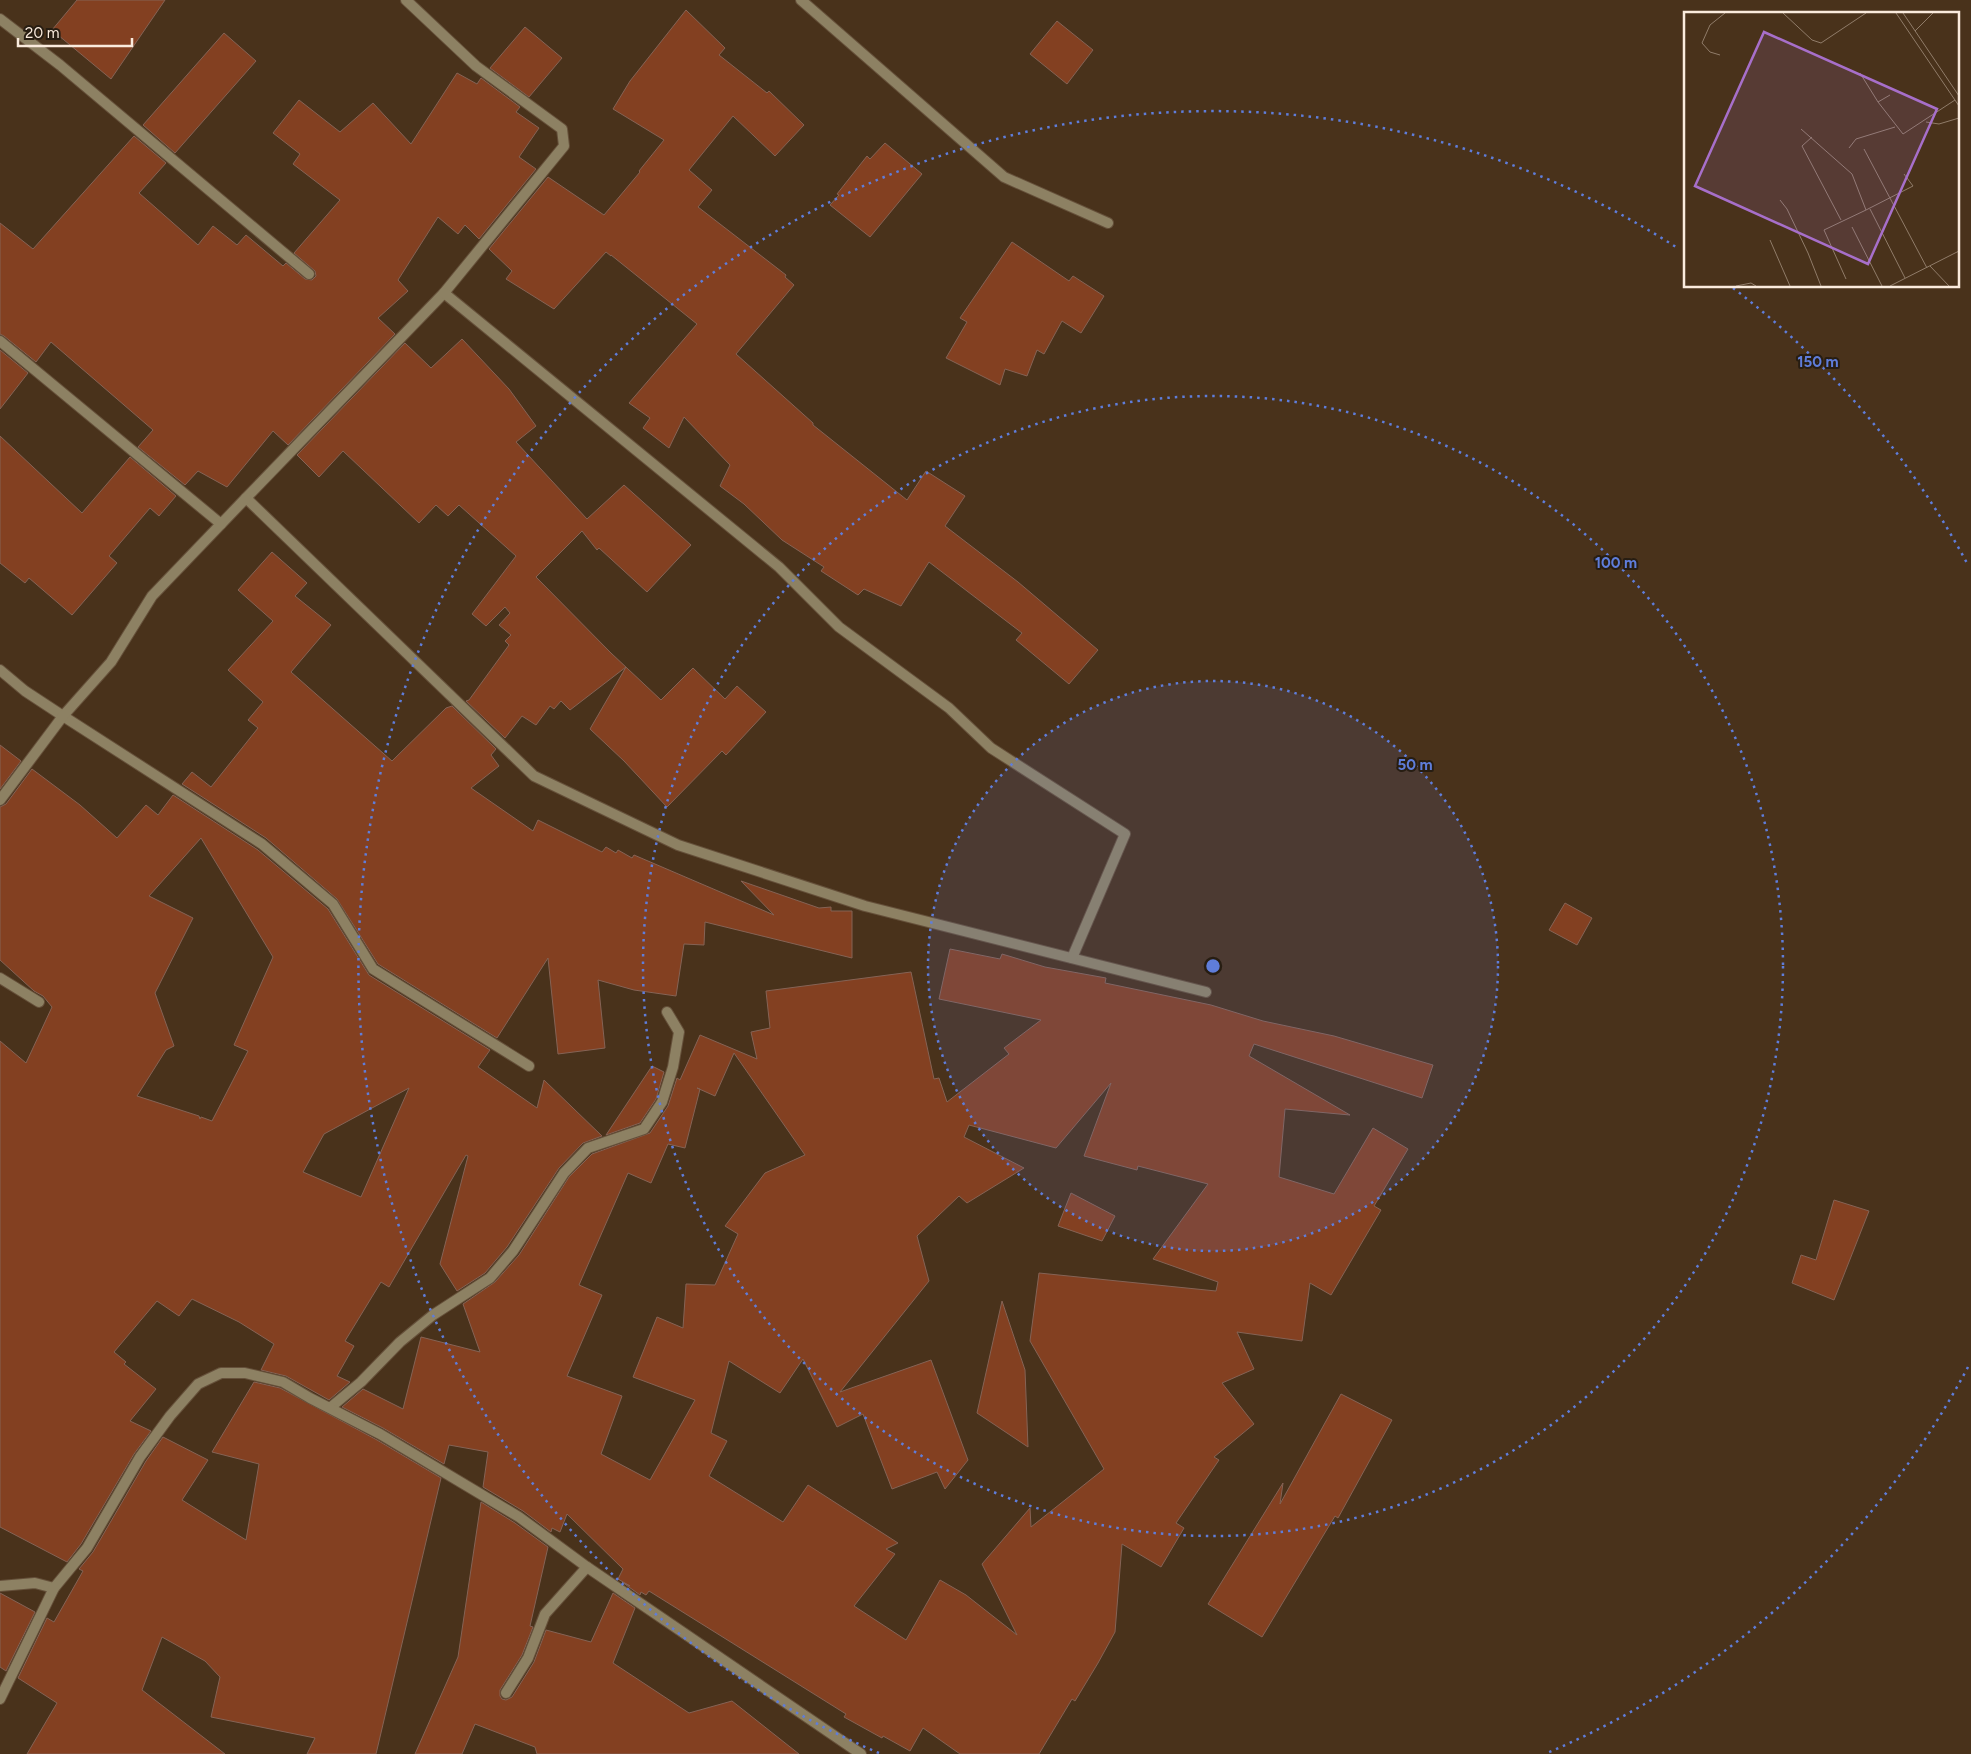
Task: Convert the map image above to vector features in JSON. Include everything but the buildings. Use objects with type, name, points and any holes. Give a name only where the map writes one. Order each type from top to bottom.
[{"type":"street","points":[[0,800],[63,716],[111,662],[152,596],[444,293],[564,146],[562,129],[476,66],[406,0]]},
{"type":"street","points":[[801,0],[1004,177],[1108,223]]},
{"type":"street","points":[[0,19],[60,65],[309,274]]},
{"type":"street","points":[[444,293],[779,567],[839,627],[949,708],[991,748],[1125,834],[1072,958]]},
{"type":"street","points":[[0,341],[221,524]]},
{"type":"street","points":[[246,498],[534,776],[678,845],[865,906],[1206,992]]},
{"type":"street","points":[[0,670],[25,691],[262,844],[333,904],[373,969],[530,1066]]},
{"type":"street","points":[[0,978],[39,1002]]},
{"type":"street","points":[[331,1407],[361,1382],[400,1342],[433,1315],[490,1278],[513,1251],[564,1173],[588,1148],[644,1129],[662,1102],[673,1067],[679,1032],[667,1012]]},
{"type":"street","points":[[0,1699],[54,1588],[86,1548],[146,1449],[170,1416],[198,1384],[221,1373],[245,1373],[283,1382],[310,1398],[331,1407],[519,1517],[588,1567],[861,1754]]},
{"type":"street","points":[[506,1692],[528,1658],[545,1614],[588,1567]]},
{"type":"street","points":[[0,1586],[35,1583],[54,1588]]}]
